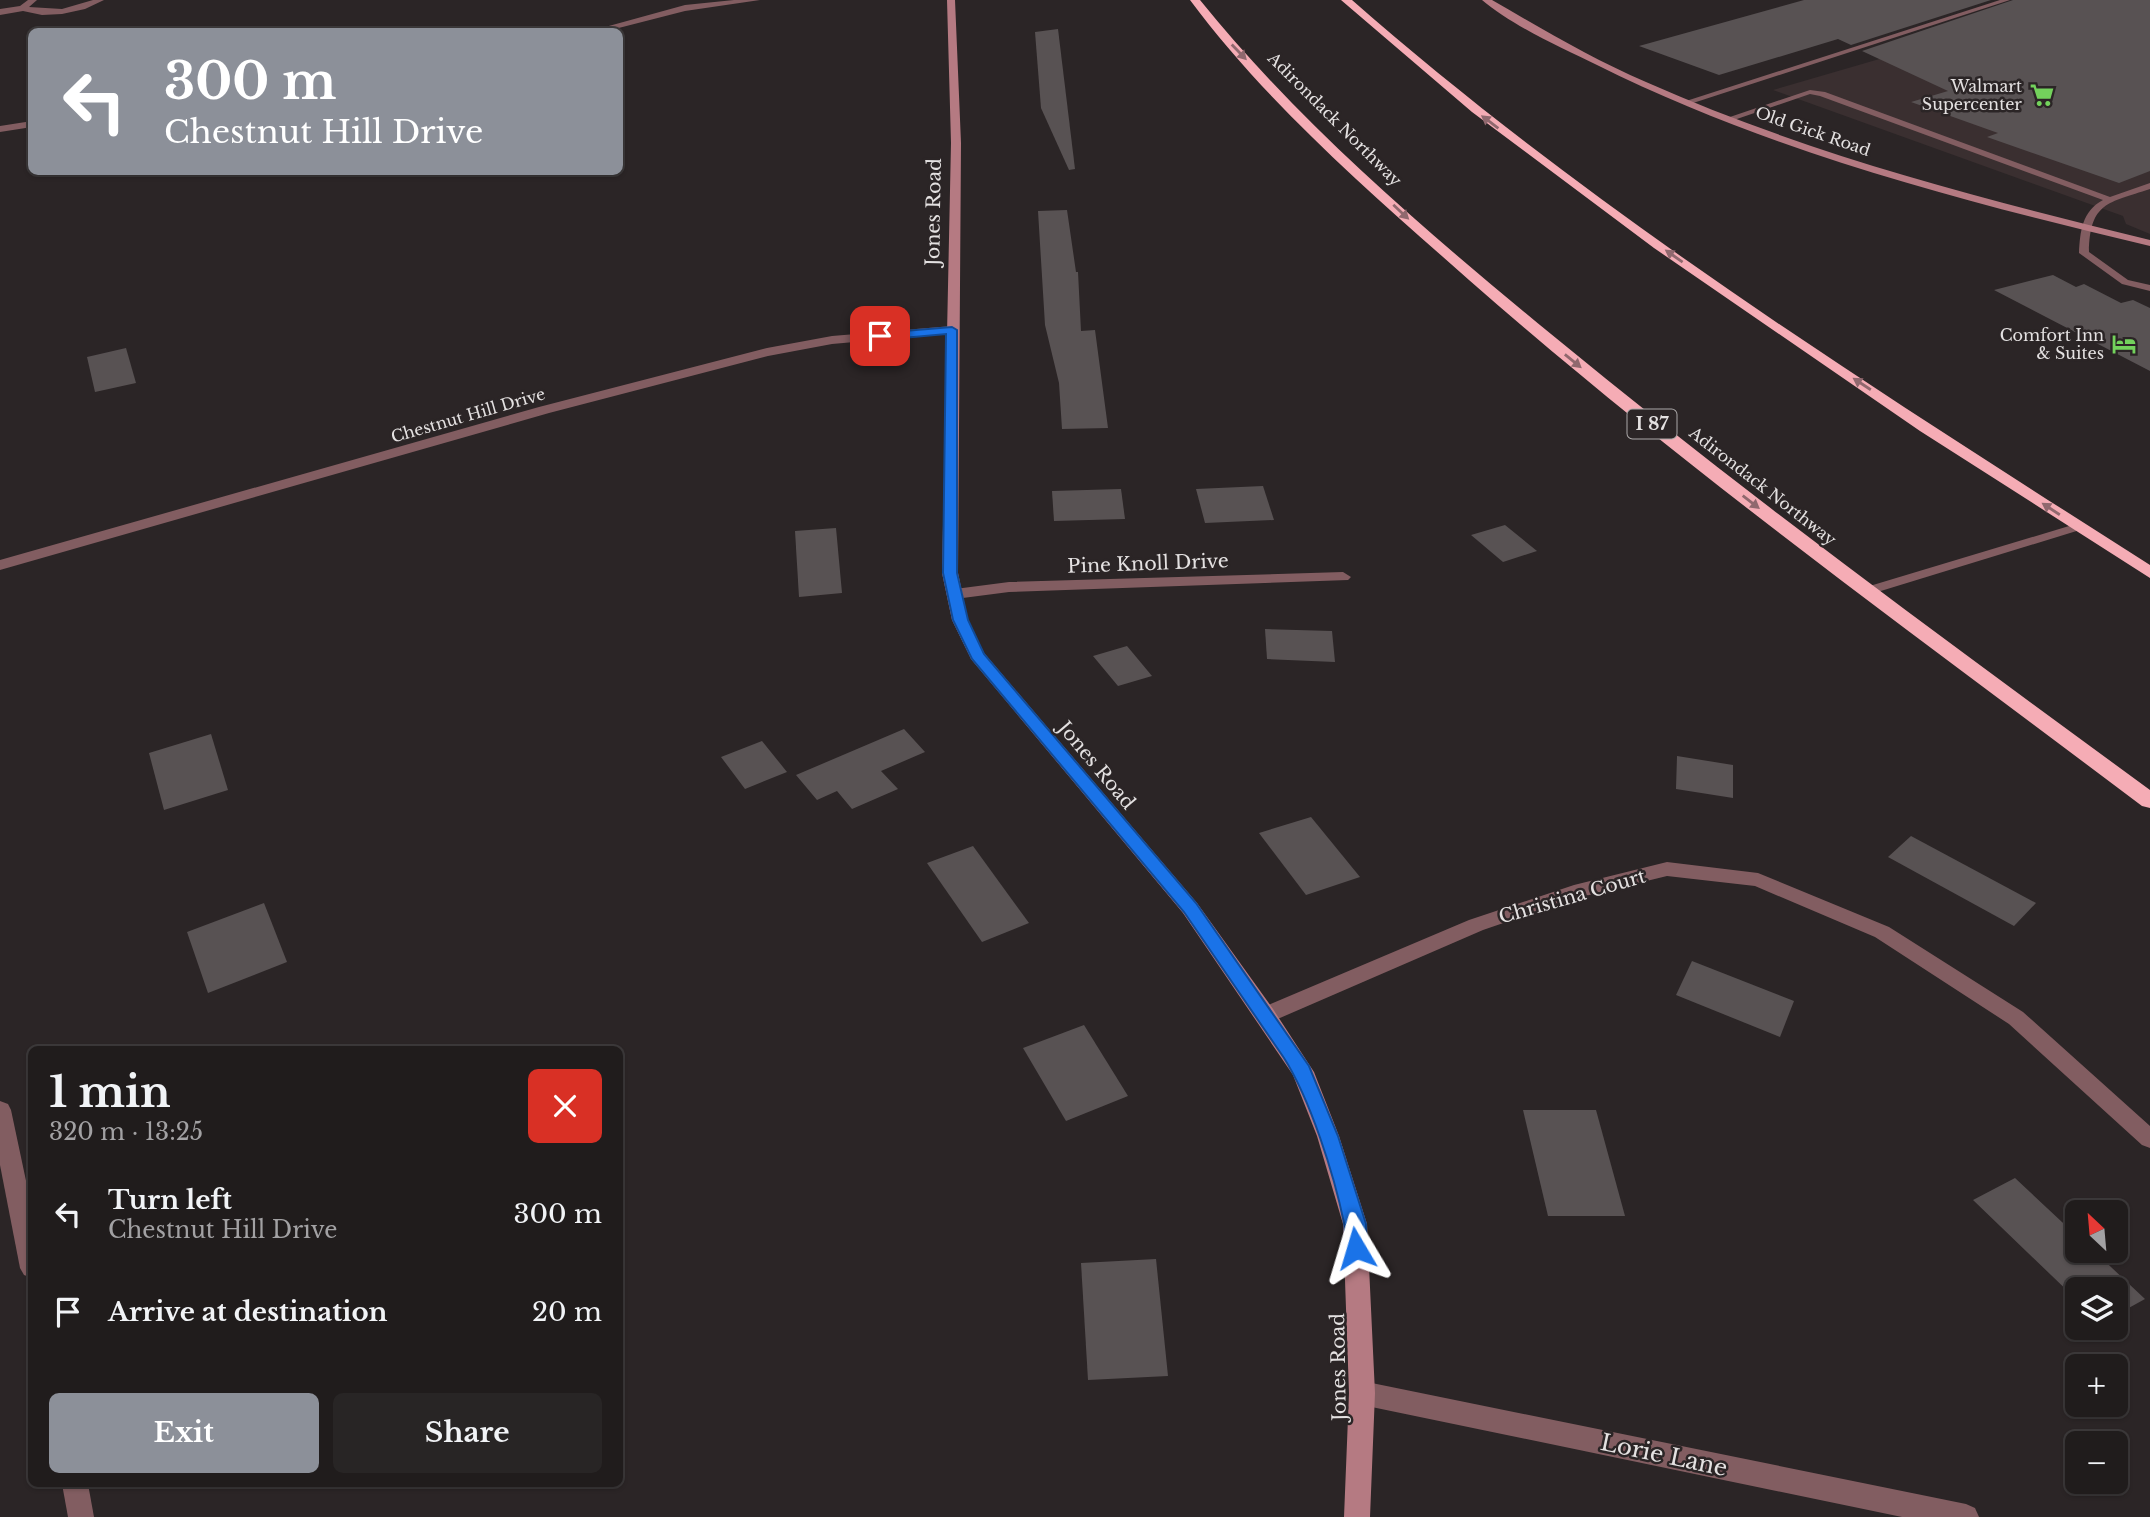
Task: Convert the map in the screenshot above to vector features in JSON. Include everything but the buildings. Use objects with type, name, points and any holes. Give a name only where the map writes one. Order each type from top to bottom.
[{"type":"highway","name":"Adirondack Northway","points":[[1195,0],[1227,40],[1316,132],[1449,257],[1591,376],[1867,591],[2150,801]]},
{"type":"highway","points":[[1346,0],[1470,108],[1573,185],[1791,338],[2150,573]]},
{"type":"street","points":[[23,8],[33,0]]},
{"type":"street","points":[[0,12],[23,8],[58,11],[88,6],[100,0]]},
{"type":"street","points":[[607,28],[685,8],[756,0]]},
{"type":"street","name":"Jones Road","points":[[951,0],[956,144],[950,573],[960,620],[977,655],[1190,908],[1303,1072],[1328,1136],[1355,1224],[1362,1393],[1357,1517]]},
{"type":"street","name":"Old Gick Road","points":[[1486,0],[1586,58],[1728,119],[1903,178],[2084,228],[2150,243]]},
{"type":"street","points":[[0,129],[28,125]]},
{"type":"street","name":"Chestnut Hill Drive","points":[[0,565],[544,410],[767,352],[832,340],[952,330]]},
{"type":"street","name":"Pine Knoll Drive","points":[[954,594],[1009,587],[1343,577]]},
{"type":"street","name":"Christina Court","points":[[1266,1015],[1476,925],[1574,891],[1667,869],[1758,880],[1882,932],[2016,1018],[2150,1139]]},
{"type":"street","points":[[0,1110],[28,1248]]},
{"type":"street","name":"Lorie Lane","points":[[1362,1393],[1966,1517]]},
{"type":"street","points":[[76,1487],[81,1517]]},
{"type":"lane","points":[[1687,102],[2007,0]]},
{"type":"lane","points":[[1728,119],[1810,92],[1822,94],[2111,200]]},
{"type":"lane","points":[[2150,186],[2096,207],[2084,228],[2084,253],[2125,282],[2150,295]]},
{"type":"lane","points":[[2125,282],[2150,288]]},
{"type":"lane","points":[[1867,591],[2079,527]]},
{"type":"shaded area","points":[[2150,0],[2150,234],[2126,224],[2123,216],[1773,90],[2061,6]]},
{"type":"place","name":"Walmart Supercenter","points":[[2042,95]]},
{"type":"place","name":"Comfort Inn & Suites","points":[[2124,344]]},
{"type":"route","points":[[880,336],[952,330],[950,573],[960,620],[977,655],[1190,908],[1303,1072],[1328,1136],[1355,1224],[1356,1248]]}]
